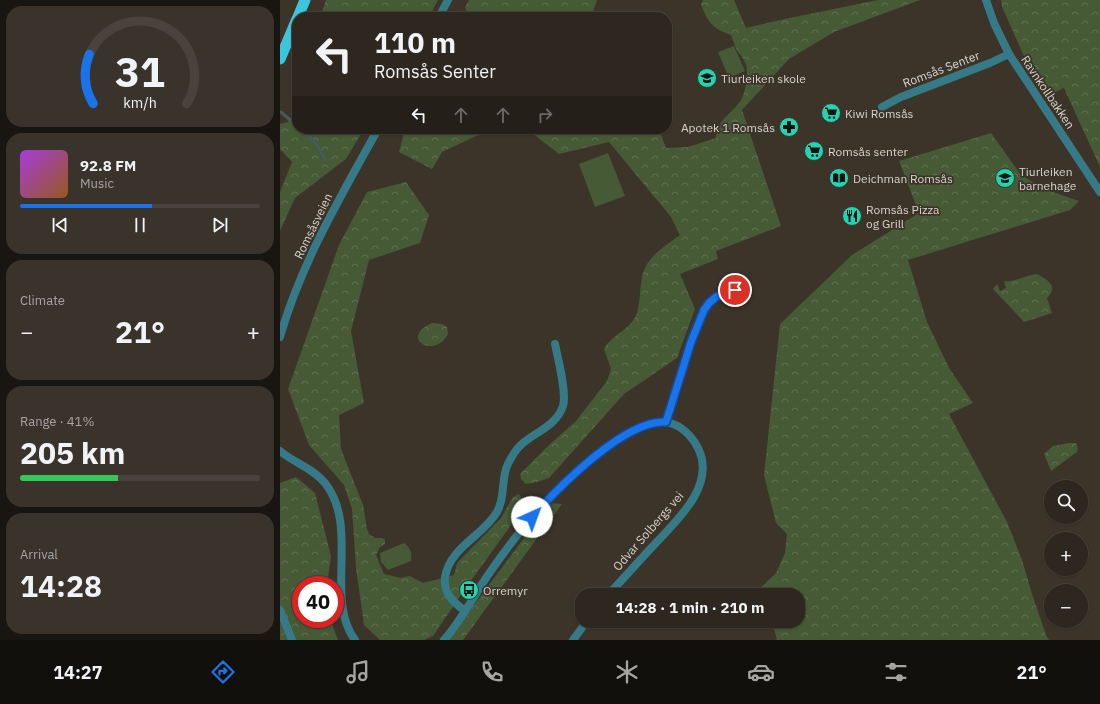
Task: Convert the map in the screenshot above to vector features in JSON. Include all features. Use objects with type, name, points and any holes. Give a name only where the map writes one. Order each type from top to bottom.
[{"type":"highway","points":[[300,12],[305,0]]},
{"type":"highway","points":[[280,59],[292,30]]},
{"type":"street","points":[[442,12],[448,0]]},
{"type":"street","name":"Ravnkollbakken","points":[[986,0],[994,23],[1009,54],[1100,192]]},
{"type":"street","name":"Romsås Senter","points":[[882,107],[901,97],[990,63],[1009,54]]},
{"type":"street","name":"Romsåsveien","points":[[280,337],[300,283],[321,235],[375,134]]},
{"type":"street","points":[[444,640],[456,625],[488,575],[516,536],[546,501],[571,477],[626,434],[645,425],[666,422],[691,342],[704,310],[716,297],[735,290]]},
{"type":"street","points":[[465,611],[452,602],[445,588],[447,567],[456,554],[498,511],[502,499],[505,472],[517,449],[551,424],[562,408],[564,398],[555,344]]},
{"type":"street","name":"Odvar Solbergs vei","points":[[614,588],[677,520],[694,498],[699,486],[702,464],[699,450],[692,438],[684,430],[666,422]]},
{"type":"street","points":[[280,451],[319,476],[335,500],[341,529],[343,602],[345,616],[348,627],[355,640]]},
{"type":"street","points":[[280,610],[292,640]]},
{"type":"street","points":[[572,640],[581,628]]},
{"type":"green space","points":[[326,0],[438,0],[432,12],[322,12]]},
{"type":"green space","points":[[469,0],[597,0],[593,12],[466,12],[465,7]]},
{"type":"green space","points":[[703,0],[734,0],[746,28],[878,0],[920,0],[834,32],[789,59],[742,110],[781,226],[716,251],[718,259],[680,274],[695,309],[677,358],[624,394],[549,478],[526,484],[521,479],[520,474],[576,421],[607,381],[611,369],[604,349],[612,339],[626,328],[634,319],[638,308],[643,273],[651,258],[680,235],[671,217],[609,142],[559,154],[533,134],[661,134],[666,148],[688,147],[716,138],[721,122],[735,108],[743,96],[746,85],[747,69],[745,61],[737,50],[731,35],[719,30],[712,24],[706,16],[701,4]]},
{"type":"green space","points":[[1001,0],[1100,0],[1100,167],[1064,88],[1049,95],[1027,63],[1002,7]]},
{"type":"green space","points":[[734,46],[745,71],[729,78],[718,52]]},
{"type":"green space","points":[[292,116],[292,134],[361,134],[346,159],[295,198],[280,231],[280,192],[292,162],[280,149],[280,124],[288,122]]},
{"type":"green space","points":[[991,133],[1021,175],[1047,190],[1079,201],[1070,210],[908,260],[927,322],[949,368],[973,403],[949,414],[1007,522],[1022,560],[1032,594],[1049,640],[775,640],[777,639],[774,629],[772,628],[805,628],[805,588],[760,588],[776,573],[785,553],[787,534],[776,523],[764,475],[780,324],[852,255],[919,213],[899,161]]},
{"type":"green space","points":[[404,134],[486,134],[476,136],[442,152],[432,169],[399,152]]},
{"type":"green space","points":[[608,153],[625,196],[595,207],[579,164]]},
{"type":"green space","points":[[406,182],[429,215],[420,243],[369,260],[351,331],[364,403],[339,415],[341,449],[363,505],[367,529],[369,534],[375,538],[382,538],[385,540],[385,544],[380,547],[376,555],[384,574],[401,578],[410,576],[423,583],[454,575],[457,563],[501,518],[513,497],[519,494],[524,502],[514,521],[433,636],[424,640],[380,640],[364,625],[356,568],[352,509],[344,485],[309,445],[288,389],[339,245],[367,192]]},
{"type":"green space","points":[[1037,274],[1051,284],[1052,290],[1047,298],[1052,313],[1024,322],[993,289],[997,284],[1000,291],[1006,288],[1004,281],[1011,281]]},
{"type":"green space","points":[[432,323],[442,324],[447,327],[448,334],[442,342],[428,346],[422,344],[418,335],[422,329]]},
{"type":"green space","points":[[1076,443],[1078,449],[1077,452],[1051,471],[1044,454],[1053,446]]},
{"type":"green space","points":[[296,477],[315,493],[331,556],[328,576],[292,576],[292,628],[333,628],[338,640],[280,640],[280,483]]},
{"type":"green space","points":[[550,503],[562,504],[463,640],[448,640]]},
{"type":"green space","points":[[404,543],[410,551],[411,561],[388,570],[381,562],[380,553]]},
{"type":"waterway","points":[[281,112],[292,122]]},
{"type":"waterway","points":[[307,134],[315,143],[325,160]]},
{"type":"place","name":"Tiurleiken skole","points":[[707,78]]},
{"type":"place","name":"Kiwi Romsås","points":[[831,113]]},
{"type":"place","name":"Apotek 1 Romsås","points":[[789,127]]},
{"type":"place","name":"Romsås senter","points":[[814,151]]},
{"type":"place","name":"Deichman Romsås","points":[[839,178]]},
{"type":"place","name":"Tiurleiken barnehage","points":[[1005,178]]},
{"type":"place","name":"Romsås Pizza og Grill","points":[[852,216]]},
{"type":"place","name":"Orremyr","points":[[469,590]]},
{"type":"route","points":[[532,517],[546,501],[576,473],[626,434],[653,422],[666,422],[691,342],[704,310],[716,297],[735,290]]}]
